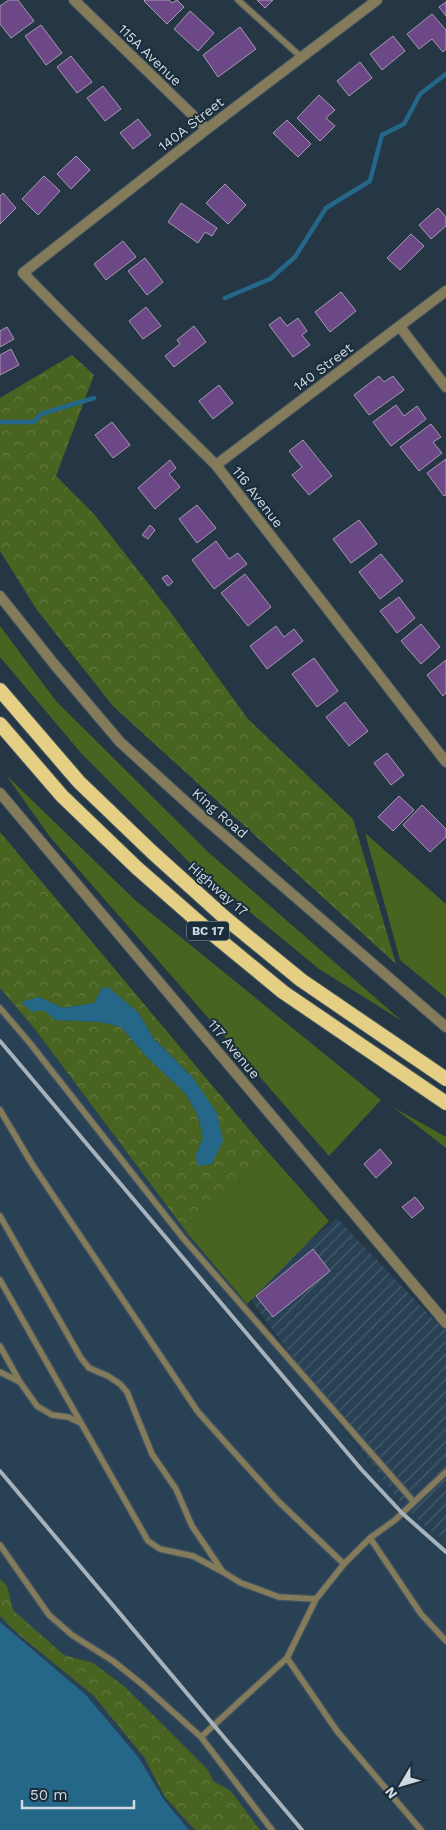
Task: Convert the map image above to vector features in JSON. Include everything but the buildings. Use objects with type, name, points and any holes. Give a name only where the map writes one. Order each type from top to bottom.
[{"type":"highway","name":"Highway 17","points":[[0,690],[79,782],[224,917],[301,980],[446,1079]]},
{"type":"highway","name":"BC 17","points":[[0,724],[62,796],[137,868],[210,932],[283,992],[446,1103]]},
{"type":"street","name":"115A Avenue","points":[[74,0],[207,129]]},
{"type":"street","name":"140A Street","points":[[23,272],[377,0]]},
{"type":"street","name":"116 Avenue","points":[[23,272],[80,332],[216,464],[446,762]]},
{"type":"street","name":"140 Street","points":[[216,464],[446,291]]},
{"type":"street","points":[[400,327],[446,387]]},
{"type":"street","name":"King Road","points":[[0,596],[120,742],[197,812],[446,1027]]},
{"type":"street","name":"117 Avenue","points":[[0,793],[446,1323]]},
{"type":"lane","points":[[238,0],[301,57]]},
{"type":"lane","points":[[0,1008],[29,1042],[183,1238],[414,1502]]},
{"type":"lane","points":[[0,1110],[43,1180],[198,1412],[278,1501],[344,1564]]},
{"type":"lane","points":[[0,1216],[81,1358],[89,1368],[108,1376],[120,1384],[126,1392],[152,1454],[176,1489],[192,1526],[223,1572]]},
{"type":"lane","points":[[0,1280],[148,1541],[160,1549],[193,1556],[241,1583],[279,1597],[316,1599]]},
{"type":"lane","points":[[0,1346],[20,1382],[38,1406],[52,1415],[68,1417],[82,1423]]},
{"type":"lane","points":[[0,1372],[20,1382]]},
{"type":"lane","points":[[201,1737],[287,1658],[316,1599],[344,1564],[370,1538],[395,1520],[446,1472]]},
{"type":"lane","points":[[370,1538],[421,1614],[446,1641]]},
{"type":"lane","points":[[0,1545],[49,1615],[72,1635],[113,1661],[143,1685],[201,1737],[272,1830]]},
{"type":"lane","points":[[287,1658],[337,1731],[421,1830]]},
{"type":"shaded area","points":[[0,988],[34,1028],[188,1234],[247,1304],[395,1496],[418,1520],[446,1543],[446,1830],[189,1830],[164,1800],[139,1758],[86,1695],[0,1622]]},
{"type":"shaded area","points":[[337,1218],[433,1319],[446,1309],[446,1543],[418,1520],[395,1496],[247,1295]]},
{"type":"green space","points":[[72,355],[94,375],[56,476],[94,514],[169,610],[248,719],[353,819],[396,964],[113,706],[37,610],[0,551],[0,398]]},
{"type":"green space","points":[[0,626],[56,701],[208,852],[402,1021],[319,969],[188,861],[81,753],[0,657]]},
{"type":"green space","points":[[6,775],[135,900],[381,1100],[329,1156],[50,837]]},
{"type":"green space","points":[[0,832],[268,1152],[188,1234],[34,1028],[0,988]],"holes":[[[102,988],[138,1012],[154,1039],[193,1078],[212,1164],[196,1155],[203,1137],[198,1116],[186,1094],[147,1057],[121,1027],[101,1022],[56,1020],[43,1010],[39,997],[63,1008],[94,1003]]]},
{"type":"green space","points":[[365,833],[446,904],[446,998],[400,960]]},
{"type":"green space","points":[[393,1107],[446,1137],[446,1148]]},
{"type":"green space","points":[[268,1152],[329,1221],[247,1304],[188,1234]]},
{"type":"green space","points":[[0,1579],[7,1586],[13,1610],[64,1655],[93,1663],[125,1687],[208,1770],[213,1781],[231,1791],[260,1830],[195,1830],[165,1797],[144,1757],[93,1695],[18,1634],[0,1616]]},
{"type":"water","points":[[108,987],[138,1012],[154,1039],[193,1078],[217,1113],[223,1141],[212,1164],[197,1166],[196,1155],[203,1137],[198,1116],[186,1094],[147,1057],[121,1027],[101,1022],[56,1020],[43,1010],[32,1012],[21,1002],[39,997],[63,1008],[94,1003],[102,988]]},
{"type":"water","points":[[0,1622],[86,1695],[139,1758],[164,1800],[189,1830],[0,1830]]},
{"type":"waterway","points":[[225,298],[270,279],[295,257],[326,208],[370,181],[382,135],[404,124],[420,94],[446,74]]},
{"type":"waterway","points":[[0,422],[34,422],[41,414],[94,398]]},
{"type":"railway","points":[[0,1041],[361,1469],[402,1513],[446,1552]]},
{"type":"railway","points":[[0,1471],[302,1830]]}]
